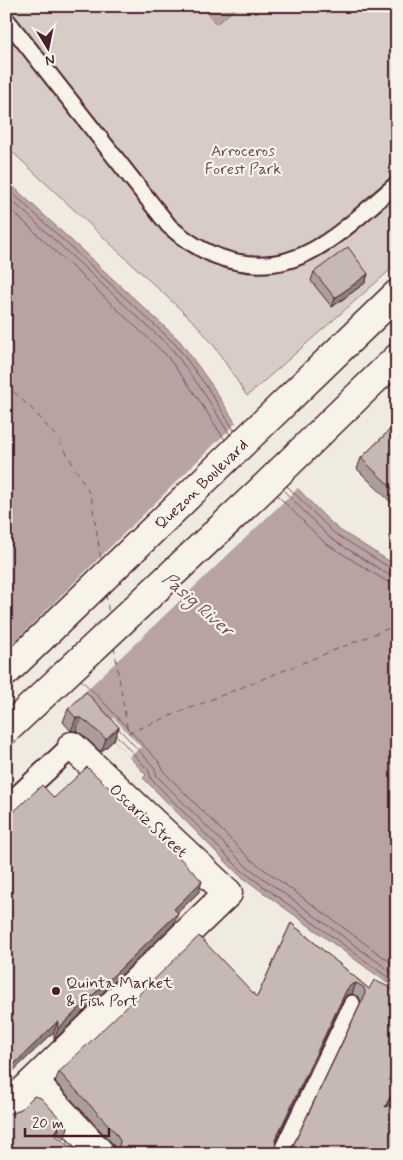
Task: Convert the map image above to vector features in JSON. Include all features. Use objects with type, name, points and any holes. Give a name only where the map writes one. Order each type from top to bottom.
[{"type":"main road","name":"Quezon Boulevard","points":[[6,672],[397,294]]},
{"type":"main road","points":[[6,730],[256,495],[397,358]]},
{"type":"main road","name":"Oscariz Street","points":[[34,1082],[228,893],[72,746]]},
{"type":"main road","points":[[6,1108],[34,1082],[101,1154]]},
{"type":"street","points":[[6,808],[72,746]]},
{"type":"lane","points":[[6,19],[170,226],[183,238],[214,256],[250,264],[292,259],[312,251],[330,240],[397,184]]},
{"type":"lane","points":[[280,1154],[352,1003]]},
{"type":"green space","name":"Arroceros Forest Park","points":[[6,6],[397,6],[397,264],[247,396],[215,347],[197,325],[6,146]]},
{"type":"water","points":[[202,6],[239,6],[216,24]]},
{"type":"water","name":"Pasig River","points":[[6,180],[180,341],[211,384],[236,424],[323,515],[338,529],[397,566],[397,990],[238,874],[143,778],[146,775],[82,705],[6,640]]},
{"type":"pier","points":[[237,422],[299,487],[74,702],[10,646]]},
{"type":"pier","points":[[114,718],[141,747],[129,757],[103,728]]},
{"type":"building","points":[[348,247],[368,274],[335,298],[314,272]]},
{"type":"building","points":[[397,423],[397,493],[361,458]]},
{"type":"building","points":[[86,692],[119,727],[106,739],[87,722],[81,718],[76,718],[68,709]]},
{"type":"building","name":"Quinta Market & Fish Port","points":[[87,767],[138,815],[202,881],[174,909],[178,913],[58,1029],[58,1021],[6,1072],[6,819],[42,785],[54,798]]},
{"type":"building","points":[[291,923],[369,989],[374,980],[397,991],[397,1084],[385,1107],[397,1103],[397,1154],[126,1154],[118,1150],[120,1141],[116,1133],[59,1072],[199,936],[257,997]],"holes":[[[356,983],[363,987],[365,991],[364,997],[292,1148],[289,1152],[280,1152],[276,1148],[275,1140],[347,989]]]},
{"type":"building","points":[[34,1096],[41,1098],[68,1127],[61,1124],[54,1134],[81,1154],[6,1154],[6,1113],[14,1113],[21,1109]]},
{"type":"ferry route","points":[[6,384],[35,412],[59,440],[91,496],[101,560]]},
{"type":"ferry route","points":[[106,594],[109,615]]},
{"type":"ferry route","points":[[114,646],[128,733],[397,625]]},
{"type":"place","name":"Quinta Market & Fish Port","points":[[56,991]]}]
